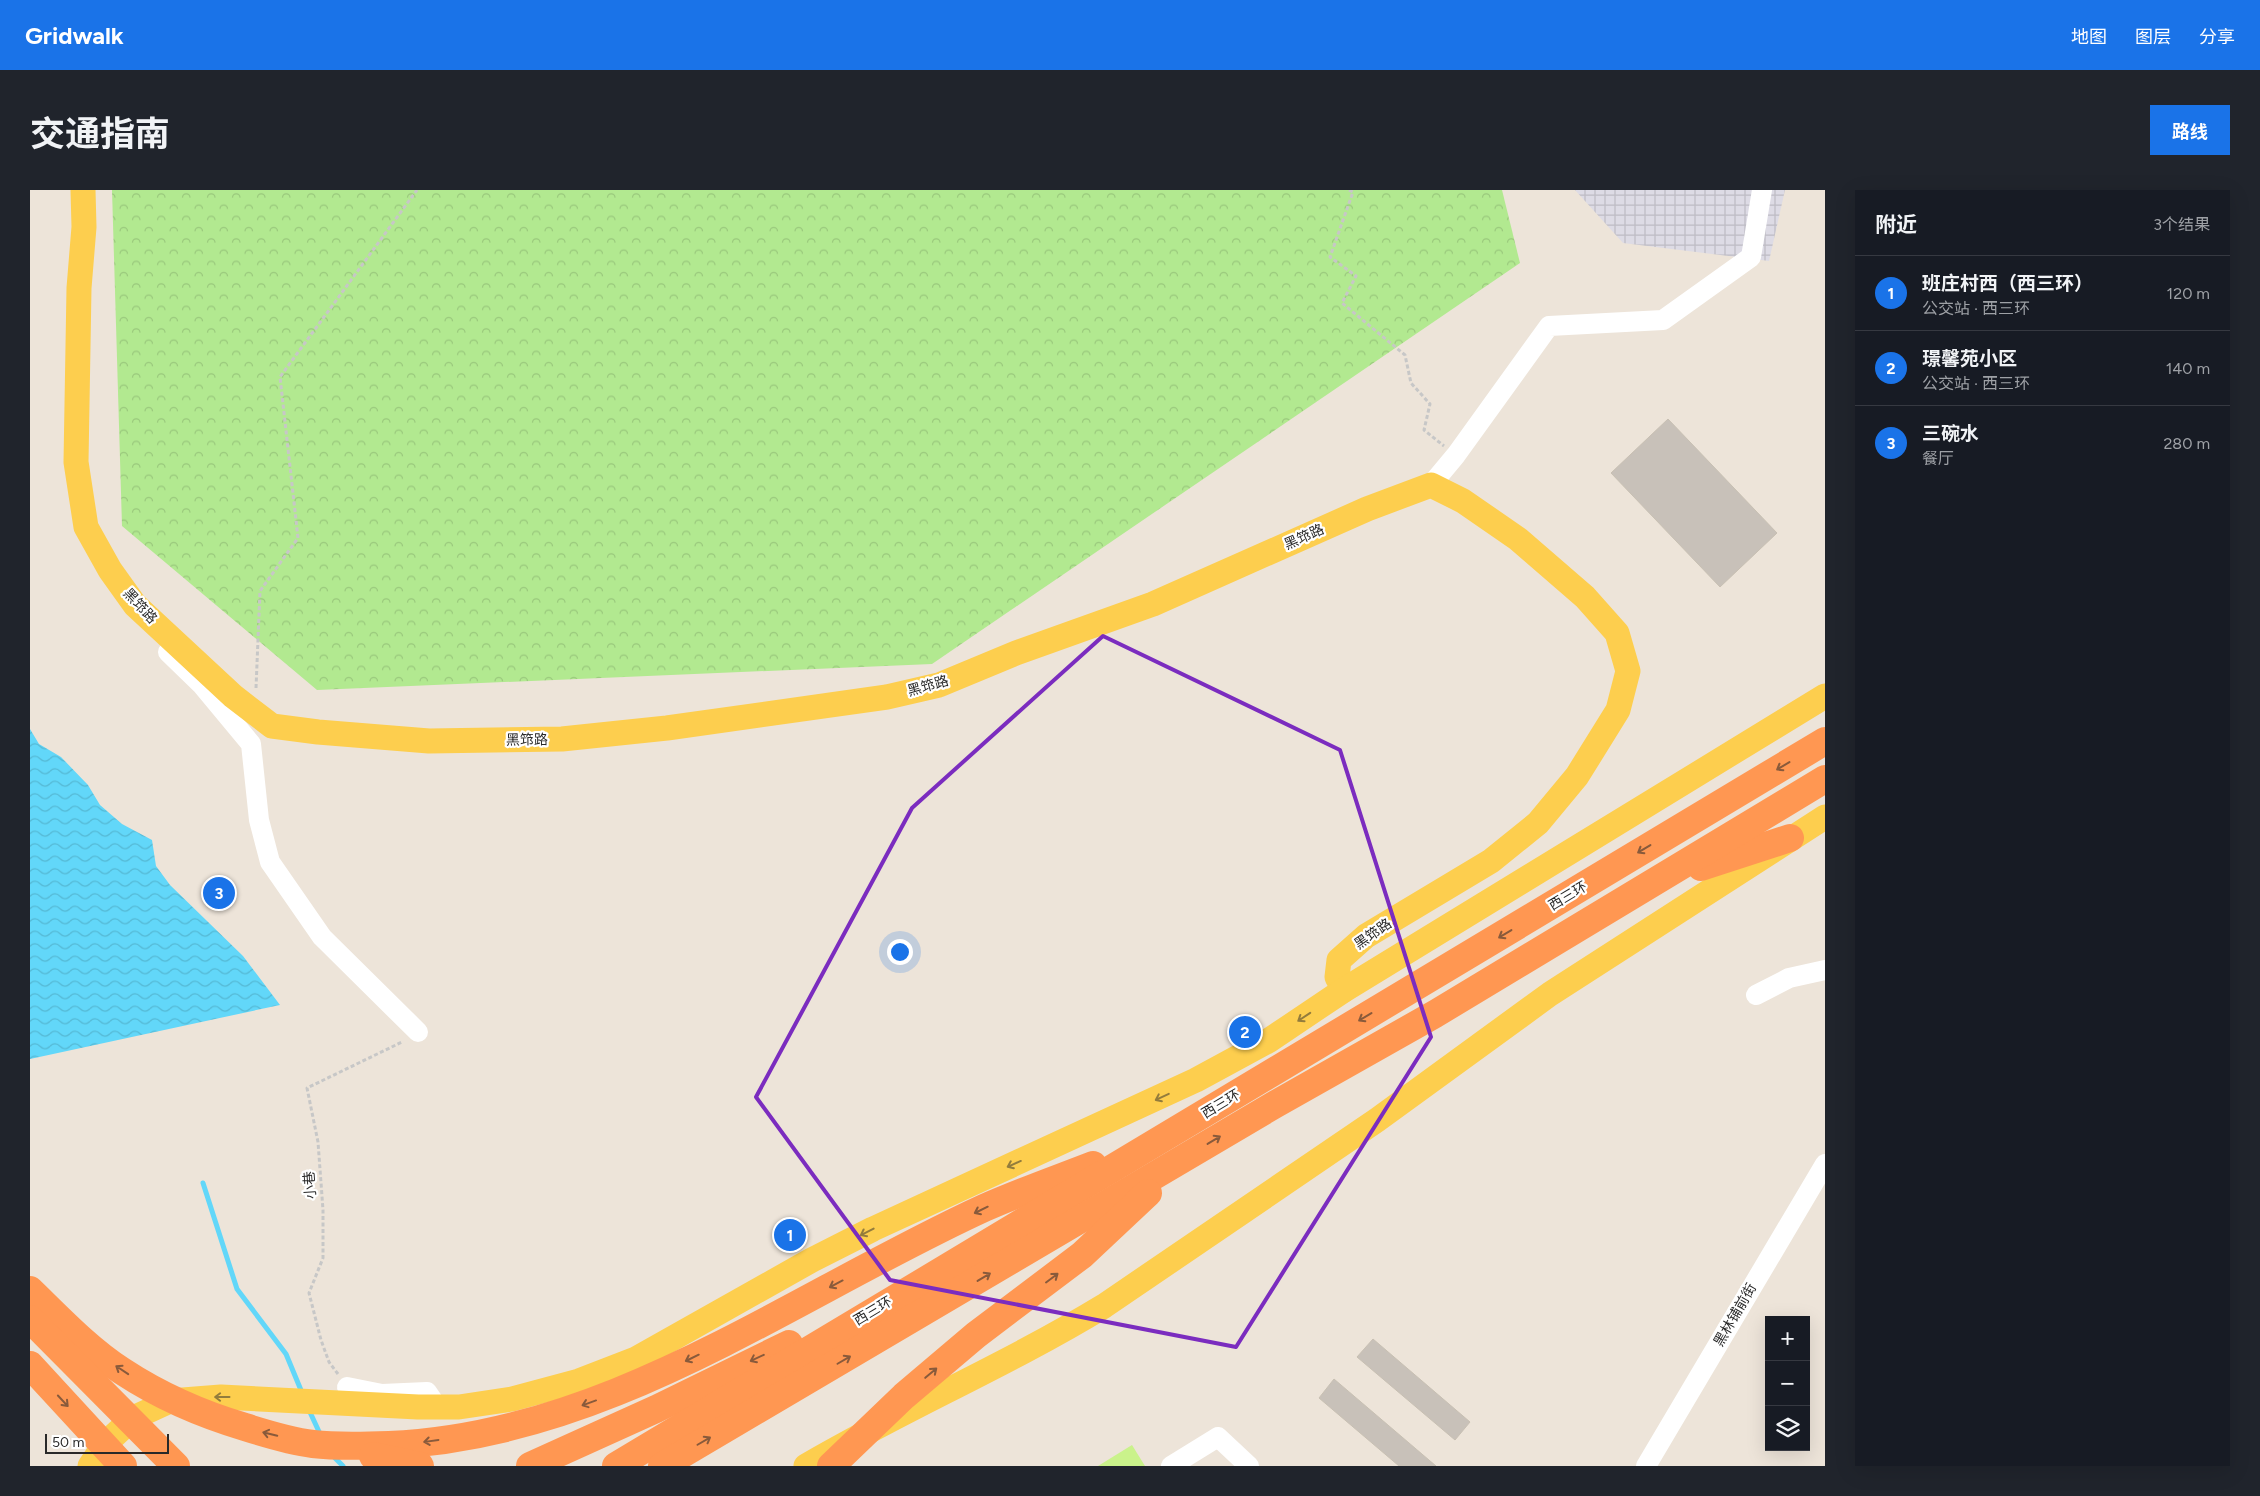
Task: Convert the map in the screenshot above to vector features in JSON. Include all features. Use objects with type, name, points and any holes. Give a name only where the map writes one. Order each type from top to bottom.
[{"type":"highway","name":"西三环","points":[[616,1466],[1825,741]]},
{"type":"highway","name":"西三环","points":[[662,1466],[1185,1157],[1435,1014],[1825,779]]},
{"type":"highway","points":[[1657,881],[1790,838]]},
{"type":"highway","points":[[313,1444],[352,1446],[416,1444],[481,1434],[529,1422],[587,1404],[634,1385],[745,1332],[985,1208],[1172,1133]]},
{"type":"highway","points":[[832,1466],[904,1396],[958,1350],[1082,1255],[1185,1157]]},
{"type":"highway","points":[[530,1466],[913,1287]]},
{"type":"highway","points":[[30,1290],[57,1331],[176,1466]]},
{"type":"highway","points":[[30,1319],[57,1331],[182,1405],[260,1432],[420,1466]]},
{"type":"highway","points":[[30,1365],[123,1466]]},
{"type":"main road","name":"黑筇路","points":[[83,190],[84,227],[78,288],[76,462],[86,526],[110,570],[135,605],[232,696],[272,726],[318,732],[429,741],[562,739],[667,728],[887,697],[939,685],[1016,653],[1153,604],[1367,509],[1431,485],[1463,501],[1518,539],[1586,598],[1617,633],[1628,671],[1618,710],[1577,776],[1538,823],[1491,861],[1366,936],[1339,960],[1337,977],[1344,990]]},
{"type":"main road","points":[[90,1466],[105,1444],[133,1418],[170,1401],[221,1397],[270,1400],[355,1396],[438,1408],[459,1407],[512,1399],[579,1381],[636,1359],[810,1261],[873,1229],[1196,1080],[1268,1041],[1344,990],[1825,696]]},
{"type":"main road","points":[[806,1466],[939,1395],[1014,1358],[1104,1306],[1377,1120],[1550,994],[1825,817]]},
{"type":"street","points":[[1431,485],[1456,455],[1549,326],[1663,320],[1751,257],[1762,190]]},
{"type":"street","points":[[147,616],[150,634],[202,685],[251,744],[259,820],[270,862],[322,937],[418,1032]]},
{"type":"street","points":[[1756,995],[1789,978],[1825,970]]},
{"type":"street","name":"黑林铺前街","points":[[1646,1466],[1825,1164]]},
{"type":"street","points":[[1171,1466],[1218,1437],[1249,1466]]},
{"type":"path","points":[[255,714],[260,592],[298,538],[280,376],[417,190]]},
{"type":"path","points":[[1349,190],[1353,192],[1330,257],[1356,276],[1342,303],[1405,355],[1410,383],[1430,404],[1424,430],[1456,455]]},
{"type":"path","name":"小巷","points":[[355,1396],[329,1362],[321,1340],[309,1293],[323,1258],[323,1210],[318,1142],[307,1088],[391,1049],[418,1032]]},
{"type":"highlighted area","points":[[1103,636],[1340,750],[1431,1037],[1236,1347],[890,1280],[756,1097],[912,808]]},
{"type":"shaded area","points":[[1575,190],[1785,190],[1769,261],[1623,243]]},
{"type":"green space","points":[[112,190],[1502,190],[1520,263],[932,664],[317,690],[122,526]]},
{"type":"green space","points":[[1132,1445],[1145,1466],[1098,1466]]},
{"type":"water","points":[[30,729],[39,744],[61,757],[88,785],[100,805],[122,824],[152,840],[156,866],[170,885],[243,956],[280,1005],[30,1059]]},
{"type":"building","points":[[1668,419],[1777,533],[1720,587],[1611,473]]},
{"type":"building","points":[[1373,1339],[1470,1422],[1455,1440],[1357,1357]]},
{"type":"building","points":[[1334,1379],[1436,1466],[1399,1466],[1319,1398]]},
{"type":"waterway","points":[[203,1183],[237,1289],[286,1354],[303,1395]]},
{"type":"waterway","points":[[309,1410],[321,1436]]},
{"type":"waterway","points":[[331,1454],[343,1466]]},
{"type":"place","name":"三碗水","points":[[219,893]]},
{"type":"place","name":"璟馨苑小区","points":[[1245,1032]]},
{"type":"place","name":"班庄村西（西三环）","points":[[790,1235]]}]
